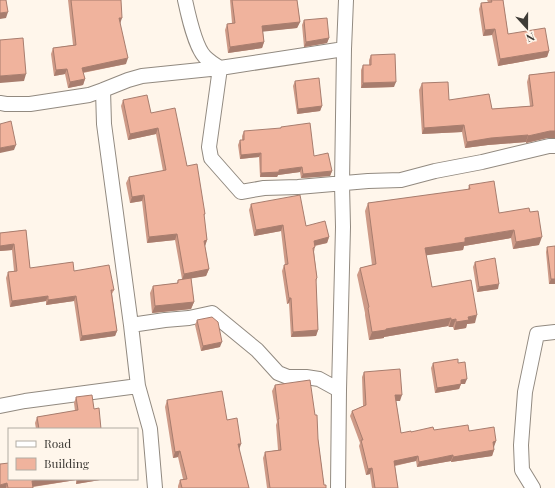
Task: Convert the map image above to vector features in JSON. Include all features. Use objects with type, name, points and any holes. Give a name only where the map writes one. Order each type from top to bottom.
[{"type":"street","points":[[184,0],[191,27],[200,51],[205,57],[220,68]]},
{"type":"street","points":[[338,488],[346,0]]},
{"type":"street","points":[[0,103],[30,104],[89,95],[142,76],[220,68],[344,49]]},
{"type":"street","points":[[220,68],[209,147],[211,158],[241,192],[264,188],[401,180],[435,171],[482,162],[549,146],[555,146]]},
{"type":"street","points":[[103,90],[104,124],[138,386],[150,429],[155,488]]},
{"type":"street","points":[[131,325],[189,318],[212,313],[257,350],[278,374],[288,377],[319,379],[339,390]]},
{"type":"street","points":[[533,488],[522,470],[520,445],[525,392],[537,334],[555,332]]},
{"type":"street","points":[[0,406],[25,401],[138,386]]},
{"type":"building","points":[[0,0],[6,0],[8,12],[0,13]]},
{"type":"building","points":[[71,0],[121,0],[122,18],[119,18],[128,58],[82,68],[85,79],[70,82],[67,69],[56,70],[53,48],[76,45]]},
{"type":"building","points":[[232,0],[297,0],[300,22],[262,26],[264,42],[230,47],[227,24],[235,23]]},
{"type":"building","points":[[491,0],[503,0],[508,34],[545,28],[549,51],[500,59],[495,29],[485,30],[481,3],[492,2]]},
{"type":"building","points":[[327,18],[329,38],[306,42],[304,20]]},
{"type":"building","points":[[23,38],[26,74],[0,76],[0,40]]},
{"type":"building","points":[[395,54],[396,82],[363,83],[363,65],[371,65],[371,55]]},
{"type":"building","points":[[555,72],[555,131],[528,136],[491,138],[467,142],[464,125],[424,128],[422,83],[448,82],[449,100],[489,94],[492,109],[533,106],[529,75]]},
{"type":"building","points":[[319,78],[322,106],[298,109],[295,81]]},
{"type":"building","points":[[147,95],[151,113],[175,108],[187,166],[197,164],[205,214],[207,240],[204,241],[209,269],[184,274],[177,234],[149,237],[144,195],[132,197],[129,177],[166,170],[158,128],[130,134],[123,100]]},
{"type":"building","points":[[11,121],[16,145],[0,148],[0,124]]},
{"type":"building","points":[[310,123],[314,156],[328,153],[332,171],[303,174],[302,167],[279,170],[279,172],[261,173],[261,153],[241,155],[240,140],[244,140],[244,131],[281,128]]},
{"type":"building","points":[[494,181],[499,213],[529,208],[530,212],[538,211],[542,237],[516,242],[514,230],[465,238],[465,242],[425,248],[432,287],[471,280],[477,315],[468,317],[469,320],[456,322],[456,319],[451,320],[451,318],[372,332],[369,307],[360,268],[376,264],[368,203],[470,189],[469,185]]},
{"type":"building","points":[[300,195],[306,226],[325,221],[329,237],[314,241],[315,247],[313,248],[317,278],[318,330],[293,332],[291,298],[289,298],[284,265],[288,264],[283,225],[256,230],[251,204]]},
{"type":"building","points":[[26,230],[30,268],[73,262],[74,271],[109,265],[114,290],[111,290],[117,331],[82,336],[76,296],[48,300],[48,296],[12,301],[8,272],[17,271],[14,244],[0,246],[0,233]]},
{"type":"building","points":[[555,246],[555,279],[551,279],[547,247]]},
{"type":"building","points":[[495,258],[499,284],[479,287],[475,262]]},
{"type":"building","points":[[191,278],[194,302],[155,306],[153,286],[178,283],[178,280]]},
{"type":"building","points":[[212,317],[218,322],[222,342],[203,346],[197,320]]},
{"type":"building","points":[[458,359],[458,363],[465,362],[467,379],[461,380],[461,384],[437,388],[433,363]]},
{"type":"building","points":[[400,369],[402,395],[395,395],[401,433],[433,427],[434,430],[468,425],[469,431],[494,427],[496,441],[493,442],[494,450],[453,457],[453,455],[419,462],[418,456],[394,461],[398,488],[375,488],[372,468],[368,469],[361,440],[363,440],[352,411],[366,405],[364,372]]},
{"type":"building","points":[[310,380],[315,415],[317,415],[318,439],[324,485],[326,485],[326,488],[270,488],[265,452],[281,450],[275,385]]},
{"type":"building","points":[[222,391],[227,420],[237,418],[241,444],[238,444],[249,488],[182,488],[180,480],[187,479],[180,451],[175,452],[167,400]]},
{"type":"building","points":[[92,395],[94,409],[99,408],[101,428],[39,428],[37,417],[78,410],[76,397]]},
{"type":"building","points":[[8,463],[8,480],[40,480],[32,481],[33,488],[8,488],[7,483],[0,485],[0,464]]}]
